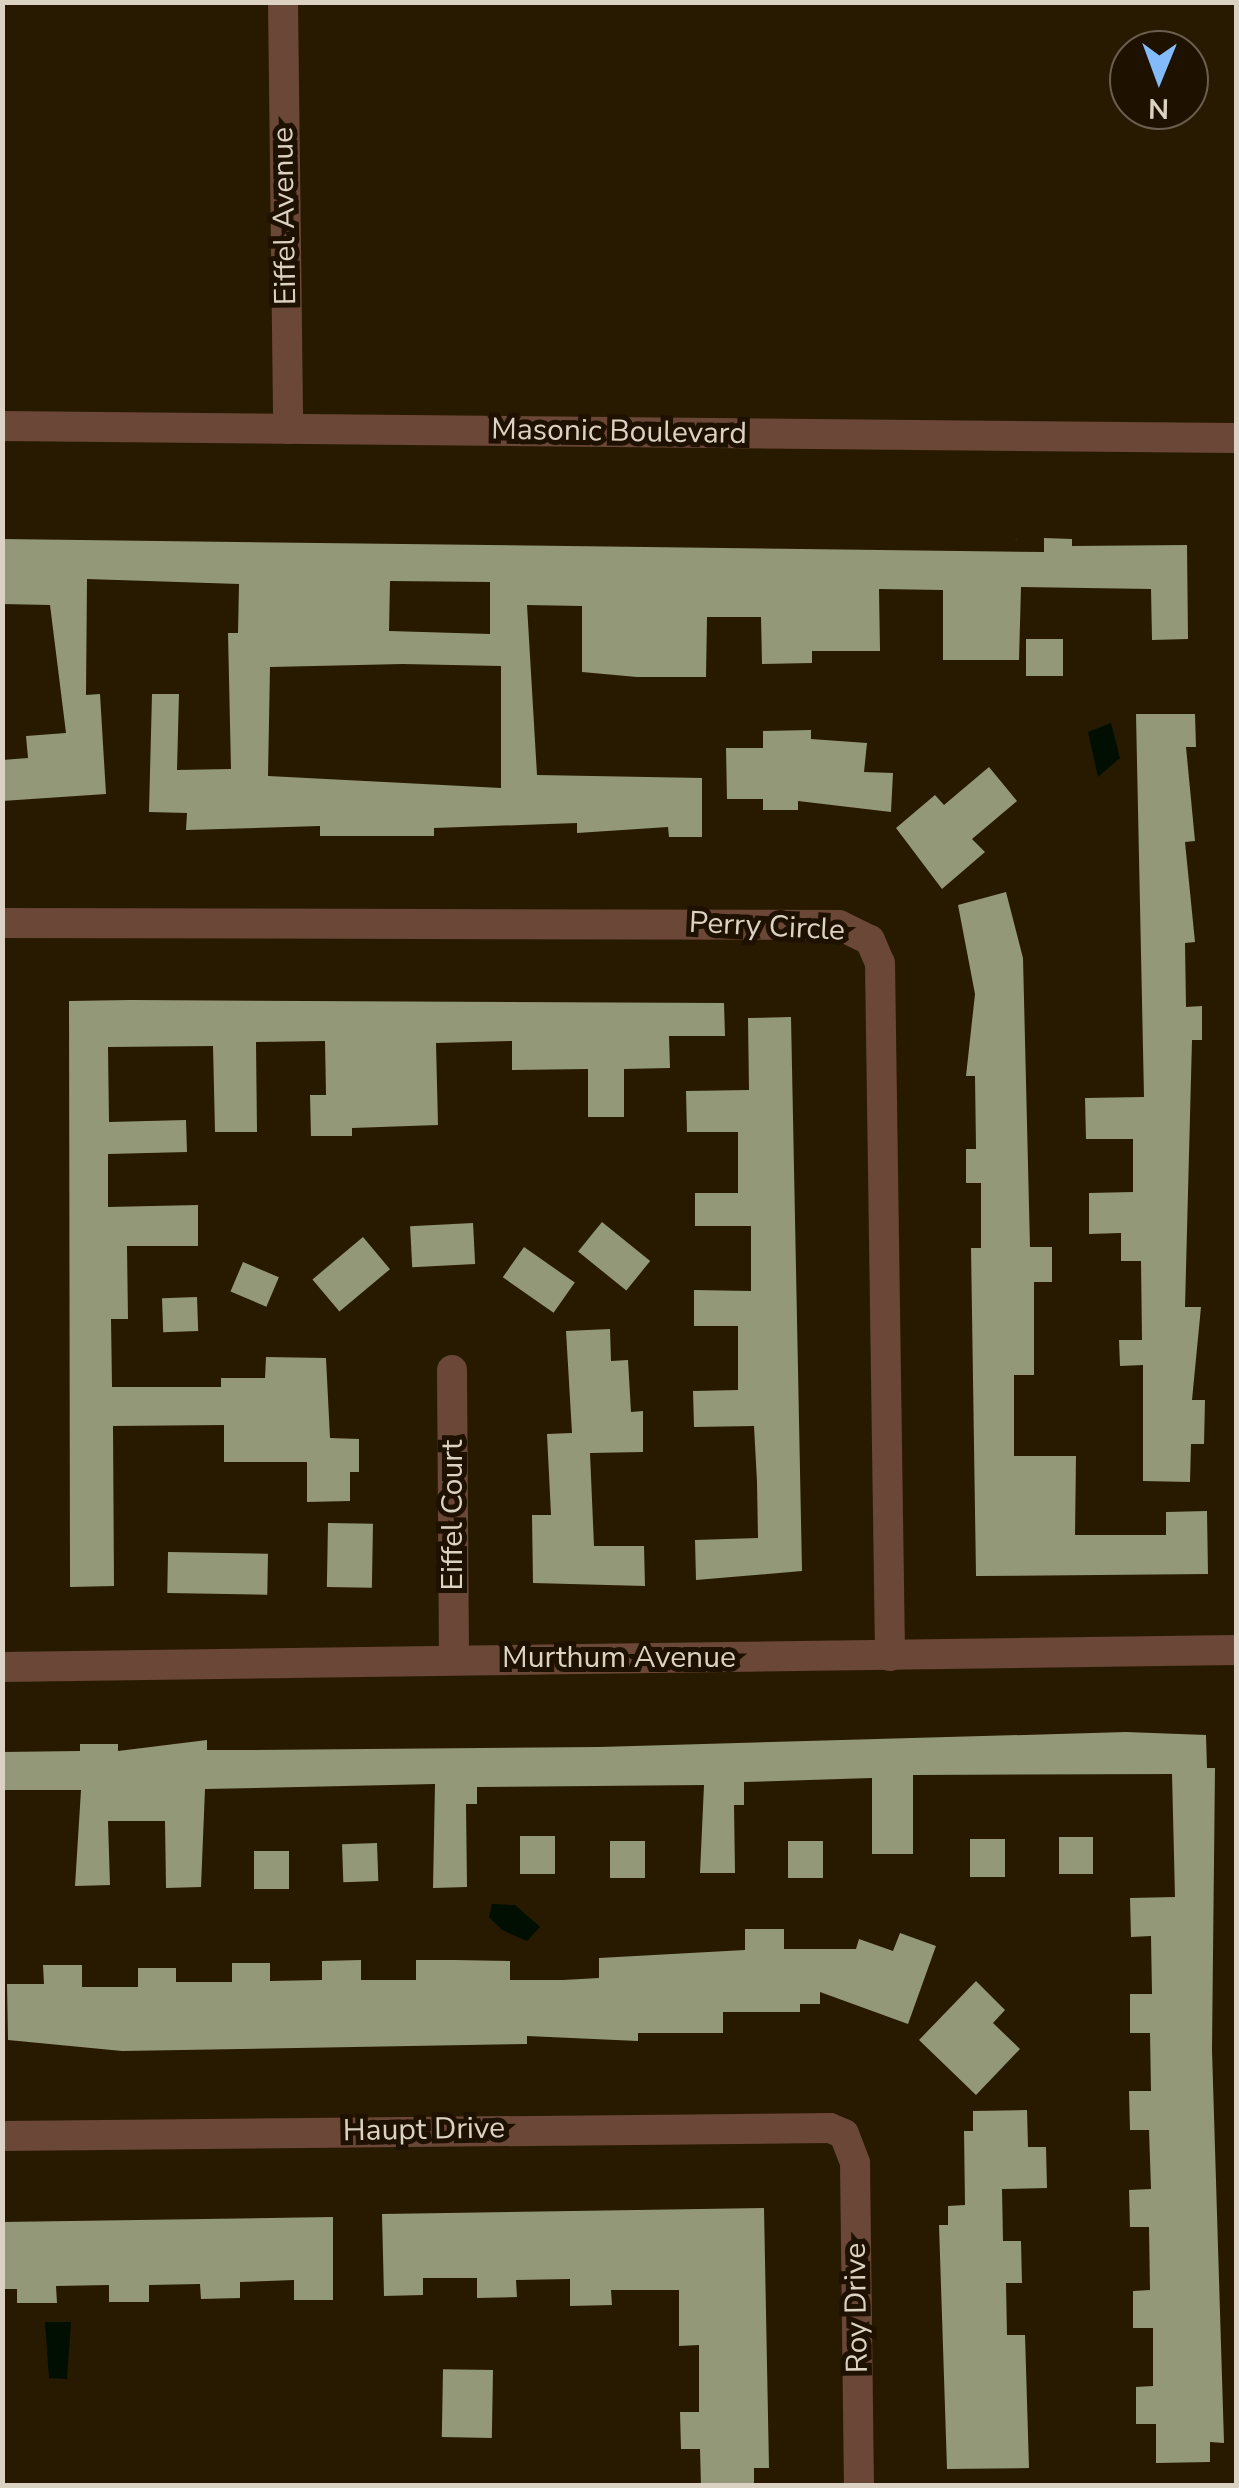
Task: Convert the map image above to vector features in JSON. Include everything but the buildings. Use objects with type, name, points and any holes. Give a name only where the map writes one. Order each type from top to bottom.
[{"type":"street","name":"Eiffel Avenue","points":[[283,2],[288,429]]},
{"type":"street","name":"Masonic Boulevard","points":[[2,426],[1236,438]]},
{"type":"street","name":"Perry Circle","points":[[2,922],[820,924],[870,940],[880,963],[890,1656]]},
{"type":"street","name":"Eiffel Court","points":[[452,1370],[454,1660]]},
{"type":"street","name":"Murthum Avenue","points":[[2,1667],[1236,1650]]},
{"type":"street","name":"Haupt Drive","points":[[2,2136],[812,2124],[844,2134]]},
{"type":"street","name":"Roy Drive","points":[[844,2134],[856,2163],[859,2486]]},
{"type":"shaded area","points":[[1111,723],[1120,758],[1098,777],[1088,732]]},
{"type":"shaded area","points":[[492,1904],[515,1905],[540,1927],[527,1941],[502,1930],[489,1917]]},
{"type":"shaded area","points":[[45,2322],[71,2322],[67,2379],[49,2378]]}]
